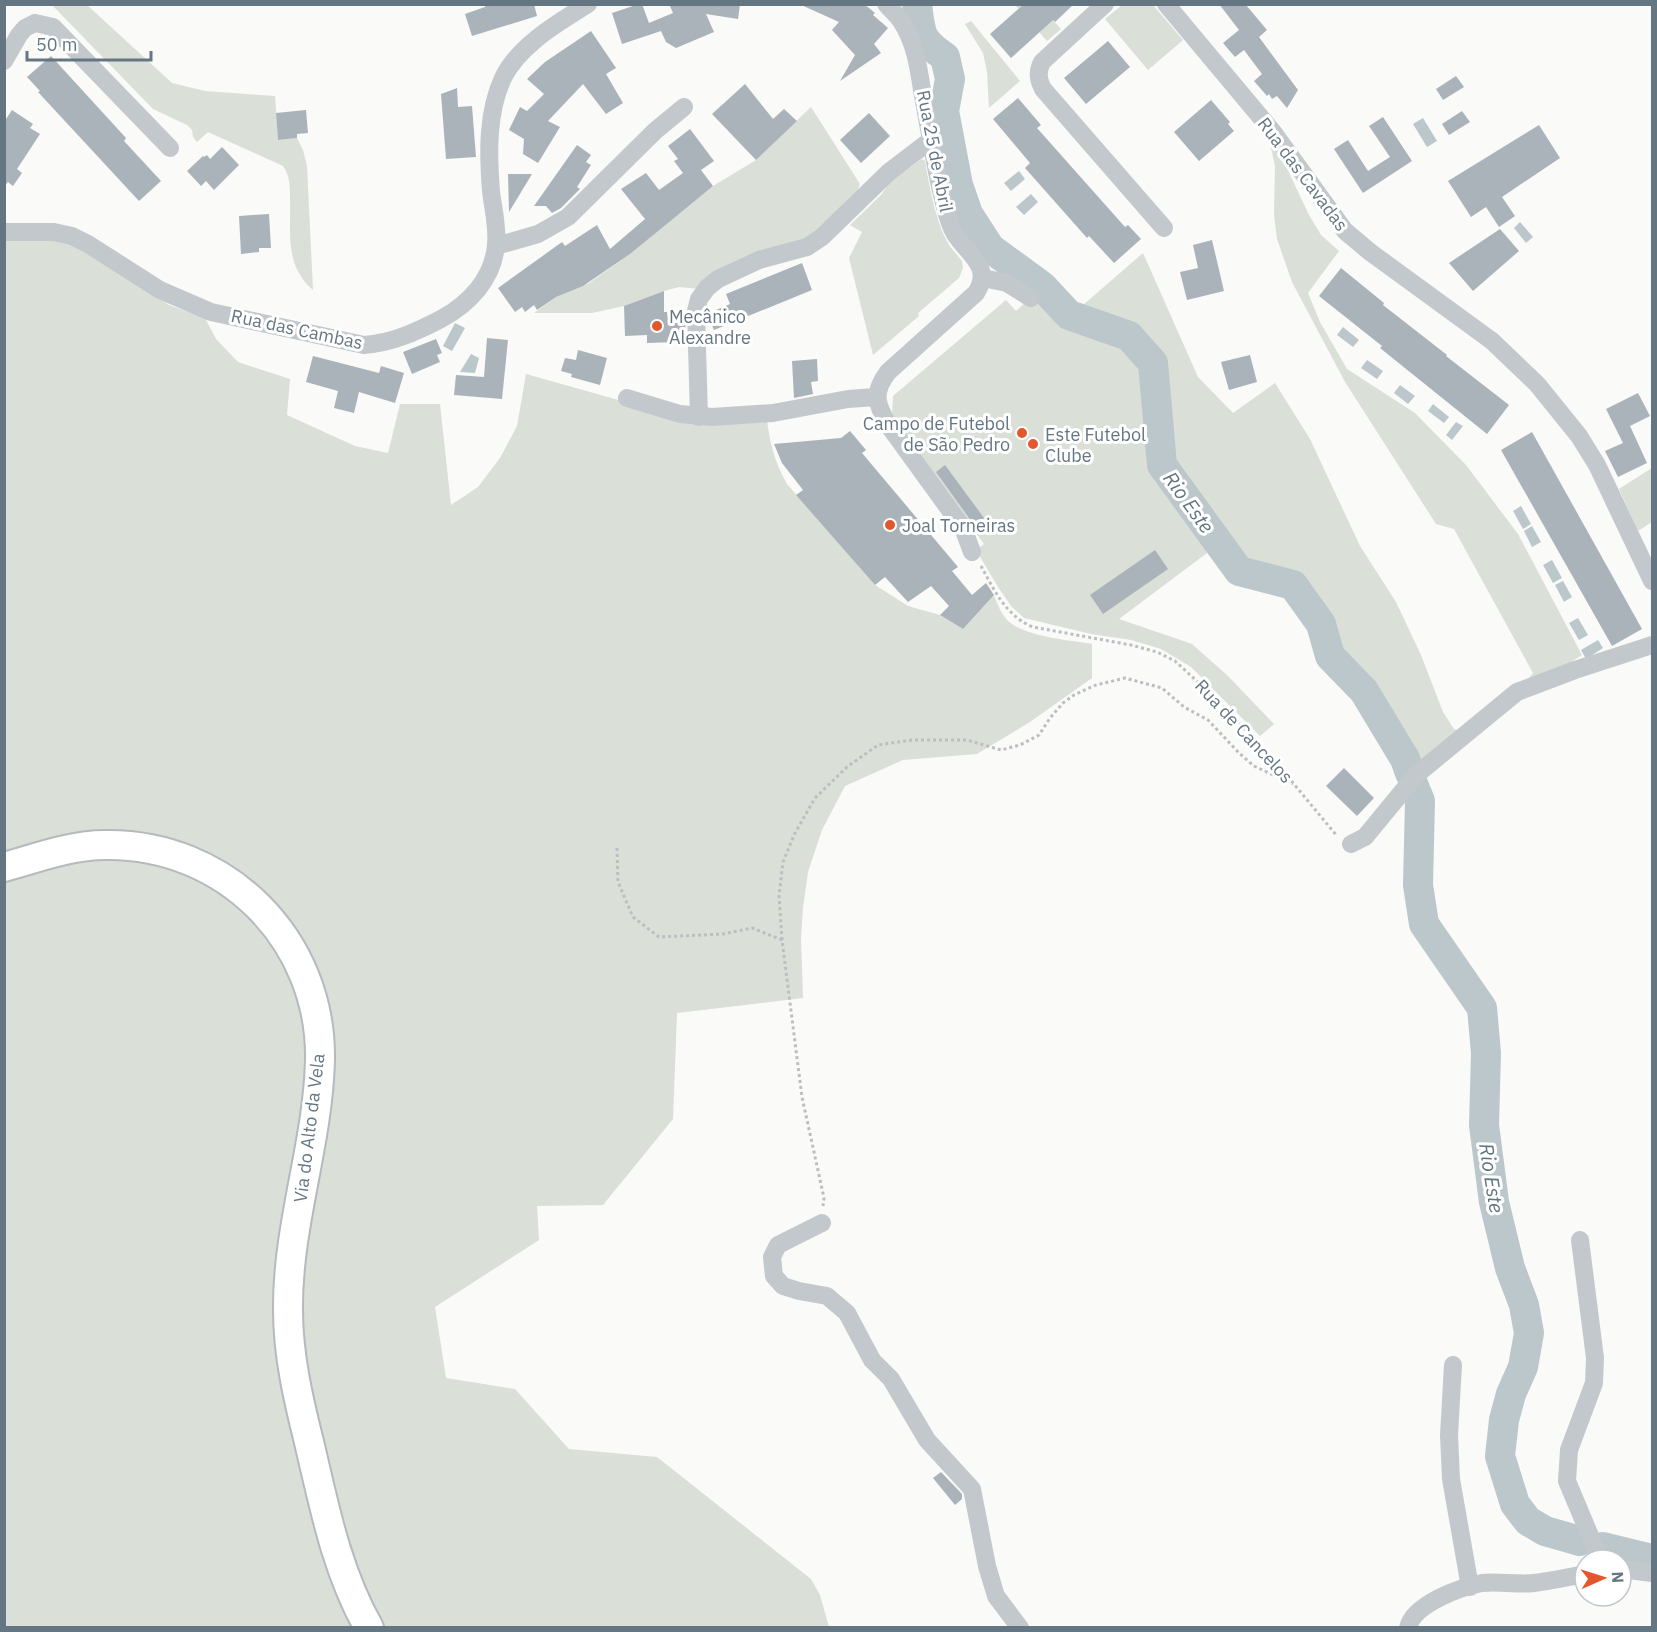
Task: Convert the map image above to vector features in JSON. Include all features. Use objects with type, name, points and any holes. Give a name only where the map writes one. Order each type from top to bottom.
[{"type":"main road","name":"Via do Alto da Vela","points":[[4,867],[85,846],[106,845],[159,849],[199,864],[230,882],[256,903],[283,934],[295,954],[312,997],[320,1061],[288,1281],[288,1337],[295,1389],[321,1496],[346,1580],[369,1628]]},
{"type":"street","name":"Rua das Cambas","points":[[4,232],[54,232],[72,236],[160,290],[211,312],[364,345],[382,344],[406,336],[449,315],[466,303],[478,291],[487,276],[496,246],[489,137],[496,95],[504,77],[525,51],[545,33],[588,4]]},
{"type":"street","name":"Rua 25 de Abril","points":[[886,4],[901,21],[917,59],[931,140],[949,220],[956,235],[976,259],[983,278]]},
{"type":"street","points":[[1105,4],[1042,62],[1038,71],[1039,80],[1042,89],[1164,228]]},
{"type":"street","name":"Rua das Cavadas","points":[[1166,4],[1273,132],[1345,231],[1370,252],[1492,341],[1537,384],[1579,436],[1601,474],[1653,581]]},
{"type":"street","points":[[4,61],[25,28],[35,23],[53,27],[170,148]]},
{"type":"street","points":[[496,246],[538,234],[568,217],[655,131],[684,107]]},
{"type":"street","points":[[699,417],[696,311],[699,299],[707,288],[718,279],[759,260],[807,247],[822,237],[889,172],[931,140]]},
{"type":"street","points":[[972,552],[963,528],[881,412],[876,398],[879,384],[888,372],[976,293],[983,278],[1007,284],[1031,298]]},
{"type":"street","points":[[627,398],[680,414],[699,417],[773,413],[862,397],[876,398]]},
{"type":"street","points":[[1351,844],[1365,837],[1416,775],[1517,692],[1575,670],[1653,645]]},
{"type":"street","points":[[822,1223],[778,1245],[772,1257],[774,1276],[783,1286],[827,1296],[847,1313],[872,1360],[891,1379],[927,1440],[972,1490],[987,1566],[996,1596],[1020,1628]]},
{"type":"street","points":[[1580,1240],[1595,1358],[1594,1383],[1569,1450],[1567,1481],[1595,1548]]},
{"type":"street","points":[[1453,1365],[1449,1435],[1451,1479],[1470,1587]]},
{"type":"street","points":[[1633,1570],[1653,1573]]},
{"type":"street","points":[[1408,1628],[1409,1623],[1422,1607],[1450,1593],[1481,1584],[1533,1583],[1573,1576]]},
{"type":"path","name":"Rua de Cancelos","points":[[972,552],[996,593],[1010,612],[1022,622],[1033,627],[1131,645],[1157,652],[1175,661],[1215,698],[1279,766],[1333,833],[1351,844]]},
{"type":"path","points":[[822,1223],[824,1198],[802,1097],[782,940],[779,896],[783,862],[795,833],[814,798],[847,767],[878,745],[912,740],[967,740],[1002,750],[1039,735],[1063,703],[1074,695],[1096,685],[1125,678],[1162,688],[1184,707],[1208,720],[1254,766],[1293,784]]},
{"type":"path","points":[[617,848],[618,882],[633,917],[659,937],[723,934],[752,928],[782,940]]},
{"type":"shaded area","points":[[52,5],[87,5],[172,83],[205,91],[275,96],[278,140],[297,138],[307,166],[313,290],[297,270],[293,259],[290,236],[290,185],[283,166],[208,132],[197,142],[187,125],[153,109]]},
{"type":"shaded area","points":[[1015,5],[1039,5],[1061,29],[1047,41]]},
{"type":"shaded area","points":[[1122,5],[1153,5],[1183,40],[1148,70],[1105,19]]},
{"type":"shaded area","points":[[971,21],[1020,81],[989,108],[987,72],[983,53],[965,24]]},
{"type":"shaded area","points":[[811,107],[860,184],[857,192],[823,231],[699,289],[679,287],[624,306],[592,313],[534,313],[556,297],[589,283],[630,254],[690,203],[756,160]]},
{"type":"shaded area","points":[[1423,118],[1437,141],[1427,147],[1413,124]]},
{"type":"shaded area","points":[[1270,143],[1284,162],[1321,235],[1339,251],[1308,293],[1320,322],[1347,369],[1415,413],[1466,465],[1518,534],[1582,655],[1565,666],[1524,684],[1533,673],[1454,529],[1436,524],[1345,382],[1292,282],[1277,239],[1274,215],[1275,166]]},
{"type":"shaded area","points":[[922,159],[925,161],[934,207],[942,231],[947,242],[962,261],[963,268],[959,278],[873,355],[849,258],[862,232],[850,225],[881,195],[891,181]]},
{"type":"shaded area","points":[[1019,171],[1025,179],[1011,191],[1004,183]]},
{"type":"shaded area","points":[[1031,194],[1038,202],[1024,215],[1016,207]]},
{"type":"shaded area","points":[[1520,222],[1533,237],[1526,243],[1514,228]]},
{"type":"shaded area","points":[[17,237],[66,241],[169,305],[205,318],[216,339],[238,362],[290,379],[287,415],[355,446],[388,453],[400,404],[440,404],[451,505],[478,487],[500,458],[517,426],[526,374],[622,401],[767,420],[779,469],[787,484],[875,585],[908,606],[940,615],[963,629],[994,595],[1007,620],[1015,626],[1047,637],[1092,644],[1092,678],[1030,722],[977,754],[903,760],[845,786],[822,830],[808,872],[801,938],[803,998],[677,1013],[673,1119],[603,1205],[537,1206],[539,1240],[435,1307],[446,1378],[515,1389],[569,1449],[657,1457],[811,1579],[820,1595],[829,1627],[5,1627],[4,242]]},
{"type":"shaded area","points":[[1143,253],[1198,377],[1233,413],[1275,383],[1310,439],[1360,546],[1396,602],[1421,655],[1443,712],[1454,729],[1462,732],[1417,770],[1374,694],[1335,652],[1327,625],[1298,582],[1242,565],[1168,463],[1158,364],[1132,332],[1075,312]]},
{"type":"shaded area","name":"Campo de Futebol de São Pedro","points":[[1038,291],[1067,320],[1125,343],[1147,369],[1158,469],[1215,547],[1119,619],[1192,644],[1228,676],[1274,724],[1260,736],[1191,667],[1161,649],[1131,640],[1091,634],[1024,618],[1011,606],[976,550],[984,544],[892,419],[893,396],[1006,300],[1016,311]]},
{"type":"shaded area","points":[[455,323],[465,328],[452,351],[443,346]]},
{"type":"shaded area","points":[[1343,327],[1359,340],[1353,347],[1337,335]]},
{"type":"shaded area","points":[[471,354],[479,358],[475,373],[460,372]]},
{"type":"shaded area","points":[[1367,360],[1383,371],[1377,379],[1361,368]]},
{"type":"shaded area","points":[[1400,385],[1415,396],[1408,404],[1394,393]]},
{"type":"shaded area","points":[[1433,404],[1449,417],[1444,423],[1428,411]]},
{"type":"shaded area","points":[[1456,422],[1463,426],[1452,440],[1446,435]]},
{"type":"shaded area","points":[[1652,468],[1652,522],[1638,531],[1619,489]]},
{"type":"shaded area","points":[[1521,506],[1531,524],[1523,529],[1513,511]]},
{"type":"shaded area","points":[[1532,526],[1541,542],[1532,547],[1524,531]]},
{"type":"shaded area","points":[[1552,560],[1562,578],[1553,583],[1543,565]]},
{"type":"shaded area","points":[[1563,581],[1572,597],[1564,602],[1555,585]]},
{"type":"shaded area","points":[[1578,618],[1588,635],[1579,640],[1569,623]]},
{"type":"shaded area","points":[[1598,640],[1603,648],[1586,659],[1581,650]]},
{"type":"building","points":[[485,4],[534,4],[537,16],[472,36],[465,14],[485,7]]},
{"type":"building","points":[[642,4],[649,23],[673,13],[669,4],[740,4],[738,19],[706,14],[714,32],[676,48],[666,42],[661,31],[622,44],[612,13]]},
{"type":"building","points":[[799,4],[864,4],[888,28],[874,44],[881,53],[840,81],[855,55],[832,30],[839,22]]},
{"type":"building","points":[[1024,4],[1074,4],[1011,58],[990,34]]},
{"type":"building","points":[[1219,4],[1246,5],[1267,30],[1259,37],[1298,90],[1287,108],[1277,96],[1272,99],[1269,94],[1267,96],[1254,81],[1262,74],[1244,50],[1235,57],[1223,43],[1239,30]]},
{"type":"building","points":[[591,31],[616,68],[606,74],[623,103],[606,114],[583,84],[548,121],[560,127],[538,163],[523,154],[524,139],[509,130],[520,107],[527,111],[544,94],[527,79],[545,62]]},
{"type":"building","points":[[1108,41],[1130,67],[1086,104],[1064,78]]},
{"type":"building","points":[[51,56],[126,138],[124,141],[161,181],[139,201],[38,92],[40,91],[27,77]]},
{"type":"building","points":[[1456,76],[1464,87],[1443,100],[1436,89]]},
{"type":"building","points":[[745,84],[773,119],[784,109],[797,121],[756,160],[712,114]]},
{"type":"building","points":[[457,88],[458,107],[472,106],[476,157],[446,159],[441,94]]},
{"type":"building","points":[[1018,98],[1041,125],[1037,128],[1125,227],[1128,225],[1141,239],[1114,263],[1089,236],[1087,238],[1025,168],[1030,163],[993,119]]},
{"type":"building","points":[[1211,100],[1230,122],[1228,124],[1234,131],[1199,161],[1174,132]]},
{"type":"building","points":[[12,110],[33,124],[30,128],[40,134],[17,169],[22,173],[13,186],[8,182],[4,187],[4,122]]},
{"type":"building","points":[[306,110],[308,133],[297,134],[297,138],[278,140],[276,113]]},
{"type":"building","points":[[1462,111],[1470,122],[1449,135],[1442,124]]},
{"type":"building","points":[[869,113],[890,136],[861,163],[840,140]]},
{"type":"building","points":[[1383,117],[1412,161],[1363,193],[1334,149],[1348,140],[1368,171],[1390,157],[1369,126]]},
{"type":"building","points":[[1539,125],[1560,158],[1502,197],[1515,216],[1499,227],[1486,207],[1471,217],[1448,181]]},
{"type":"building","points":[[690,129],[714,161],[701,170],[713,186],[630,254],[583,286],[556,297],[537,310],[534,305],[525,312],[522,307],[515,312],[498,288],[562,242],[565,246],[597,225],[610,249],[645,219],[621,189],[646,173],[659,190],[683,173],[674,161],[678,159],[668,146]]},
{"type":"building","points":[[577,145],[591,155],[586,162],[591,165],[577,187],[580,189],[561,208],[552,213],[546,206],[534,206]]},
{"type":"building","points":[[222,147],[239,165],[214,190],[206,181],[201,186],[187,171],[203,156],[207,155],[210,159]]},
{"type":"building","points":[[508,174],[532,174],[509,212]]},
{"type":"building","points":[[269,214],[271,248],[259,248],[259,252],[241,254],[239,216]]},
{"type":"building","points":[[1500,229],[1519,251],[1473,291],[1449,263]]},
{"type":"building","points":[[1212,240],[1224,291],[1187,300],[1180,272],[1198,268],[1193,245]]},
{"type":"building","points":[[802,263],[812,290],[714,330],[707,314],[730,304],[726,294]]},
{"type":"building","points":[[1341,268],[1384,303],[1383,305],[1509,405],[1487,434],[1319,296]]},
{"type":"building","points":[[664,291],[664,312],[667,312],[668,318],[685,317],[686,339],[678,339],[678,342],[647,343],[647,335],[625,336],[624,306]]},
{"type":"building","points":[[487,338],[508,340],[502,399],[454,395],[456,375],[484,377]]},
{"type":"building","points":[[436,339],[442,353],[437,355],[440,362],[412,374],[403,352]]},
{"type":"building","points":[[578,350],[607,358],[600,385],[571,377],[572,374],[561,371],[565,358],[576,360]]},
{"type":"building","points":[[1250,355],[1257,382],[1229,390],[1221,362]]},
{"type":"building","points":[[313,356],[379,373],[381,366],[404,373],[395,403],[359,392],[354,413],[334,408],[338,391],[306,382]]},
{"type":"building","points":[[817,359],[818,381],[811,382],[813,394],[794,398],[792,361]]},
{"type":"building","points":[[1638,393],[1650,416],[1630,426],[1647,463],[1618,477],[1605,451],[1623,443],[1606,409]]},
{"type":"building","points":[[850,431],[866,450],[862,453],[958,567],[952,571],[972,595],[986,583],[994,595],[963,629],[940,615],[949,606],[931,586],[908,602],[885,577],[875,585],[796,495],[803,490],[782,463],[774,444],[841,438]]},
{"type":"building","points":[[1532,432],[1642,629],[1612,646],[1501,450]]},
{"type":"building","points":[[945,465],[984,518],[974,525],[936,472]]},
{"type":"building","points":[[1155,550],[1168,569],[1103,614],[1090,595]]},
{"type":"building","points":[[1344,768],[1374,798],[1357,816],[1326,786]]},
{"type":"building","points":[[941,1472],[962,1494],[962,1499],[955,1505],[933,1478]]},
{"type":"waterway","name":"Rio Este","points":[[917,4],[923,35],[930,45],[945,57],[950,79],[944,111],[958,185],[968,214],[990,248],[1042,286],[1069,315],[1129,336],[1153,363],[1162,465],[1239,571],[1293,585],[1321,624],[1330,656],[1364,691],[1405,759],[1410,773]]},
{"type":"waterway","name":"Rio Este","points":[[1413,784],[1420,801],[1418,885],[1424,924],[1482,1008],[1486,1053],[1484,1125],[1494,1202],[1510,1268],[1524,1305],[1529,1333],[1523,1367],[1511,1394],[1504,1420],[1500,1456],[1515,1504],[1528,1521],[1545,1531],[1580,1541]]},
{"type":"waterway","name":"Rio Este","points":[[1603,1547],[1652,1559]]},
{"type":"place","name":"Mecânico Alexandre","points":[[657,326]]},
{"type":"place","name":"Campo de Futebol de São Pedro","points":[[1022,433]]},
{"type":"place","name":"Este Futebol Clube","points":[[1033,444]]},
{"type":"place","name":"Joal Torneiras","points":[[890,525]]}]
